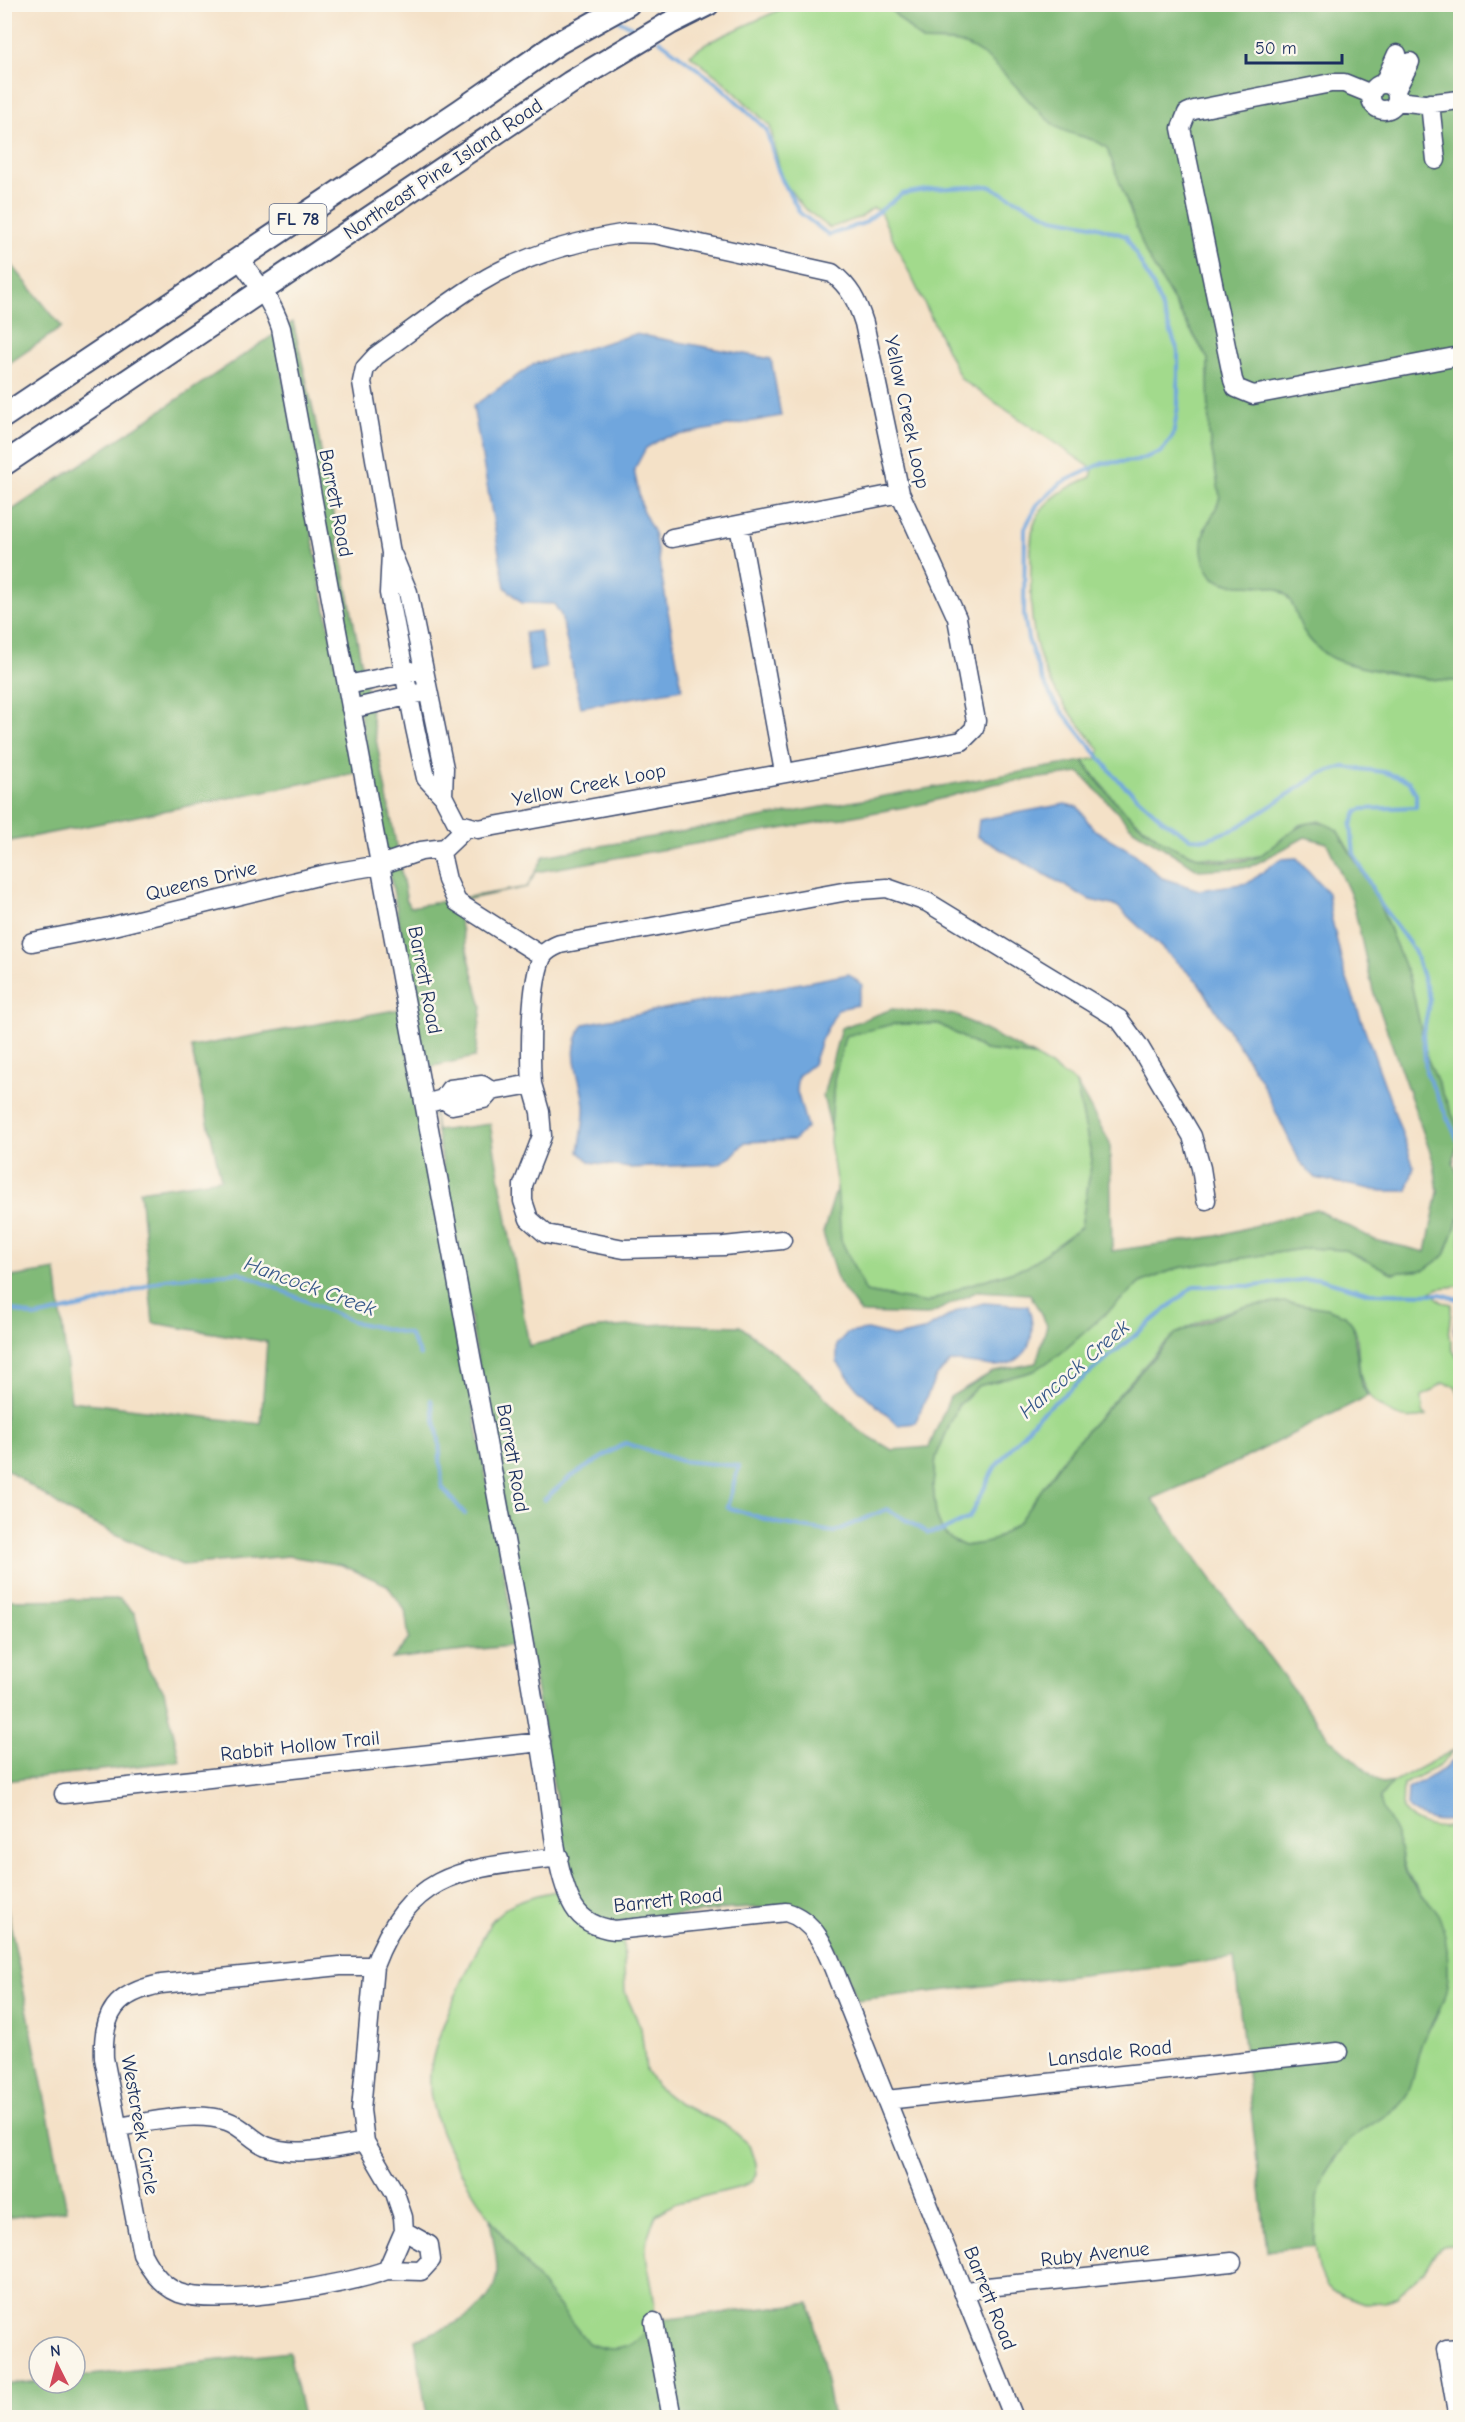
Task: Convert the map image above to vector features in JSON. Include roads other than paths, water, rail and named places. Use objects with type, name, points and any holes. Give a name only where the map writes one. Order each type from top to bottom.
[{"type":"main road","name":"Northeast Pine Island Road","points":[[4,416],[525,65],[627,4]]},
{"type":"main road","name":"Northeast Pine Island Road","points":[[4,465],[474,150],[570,83],[670,23],[708,4]]},
{"type":"street","points":[[1387,92],[1403,58]]},
{"type":"street","points":[[1461,100],[1430,103],[1344,83],[1331,83],[1194,110],[1183,120],[1180,128],[1236,388],[1253,395],[1461,356]]},
{"type":"street","points":[[1430,103],[1436,160]]},
{"type":"street","name":"Yellow Creek Loop","points":[[403,614],[408,592],[391,553],[362,382],[365,368],[376,356],[479,283],[505,270],[590,239],[627,233],[655,234],[832,273],[845,283],[856,299],[864,323],[900,493],[957,618],[976,721],[974,729],[962,741],[478,829],[468,826]]},
{"type":"street","name":"Barrett Road","points":[[239,259],[263,290],[276,312],[281,328],[425,1104],[541,1742],[563,1879],[574,1909],[584,1919],[600,1928],[638,1929],[730,1916],[786,1912],[799,1916],[813,1928],[886,2100],[1014,2418]]},
{"type":"street","points":[[672,538],[900,493]]},
{"type":"street","points":[[738,526],[784,772]]},
{"type":"street","points":[[403,614],[423,670],[418,693],[420,752],[426,778],[442,796],[457,823],[468,826],[457,839],[440,849],[447,880],[457,902],[542,957]]},
{"type":"street","points":[[403,614],[405,673],[418,693],[440,747],[444,768],[442,796]]},
{"type":"street","points":[[347,685],[423,670]]},
{"type":"street","points":[[351,709],[418,693]]},
{"type":"street","points":[[420,752],[440,747]]},
{"type":"street","name":"Queens Drive","points":[[32,942],[109,927],[326,874],[380,865],[421,851],[440,849]]},
{"type":"street","points":[[782,1240],[724,1246],[624,1249],[546,1234],[529,1219],[523,1201],[523,1185],[542,1136],[540,1112],[532,1084],[531,1040],[537,979],[542,957],[549,948],[560,944],[848,891],[887,888],[905,892],[927,902],[1126,1026],[1192,1136],[1202,1168],[1206,1200]]},
{"type":"street","points":[[425,1104],[443,1099],[452,1106],[484,1099],[491,1091],[532,1084]]},
{"type":"street","name":"Rabbit Hollow Trail","points":[[64,1794],[541,1742]]},
{"type":"street","points":[[387,2270],[404,2231],[403,2217],[395,2193],[365,2142],[362,2095],[374,1966],[387,1934],[397,1918],[427,1888],[467,1870],[559,1857]]},
{"type":"street","name":"Westcreek Circle","points":[[374,1966],[340,1966],[140,1988],[119,2000],[108,2016],[103,2036],[104,2058],[142,2254],[148,2266],[164,2284],[177,2292],[195,2297],[257,2294],[352,2281],[387,2270],[421,2271],[431,2260],[429,2245],[404,2231]]},
{"type":"street","name":"Lansdale Road","points":[[886,2100],[1338,2052]]},
{"type":"street","points":[[118,2127],[202,2117],[227,2121],[278,2151],[329,2148],[365,2142]]},
{"type":"street","name":"Ruby Avenue","points":[[963,2292],[987,2287],[1232,2262]]},
{"type":"street","points":[[654,2322],[672,2418]]},
{"type":"street","points":[[1453,2349],[1458,2418]]},
{"type":"water","points":[[635,334],[771,359],[781,416],[663,438],[646,448],[634,470],[642,509],[654,533],[682,689],[581,707],[561,615],[554,604],[522,603],[505,587],[473,406],[534,364]]},
{"type":"water","points":[[540,631],[546,668],[530,671],[525,633]]},
{"type":"water","points":[[1065,804],[1078,807],[1093,829],[1134,853],[1162,878],[1199,890],[1248,883],[1280,859],[1297,858],[1328,893],[1344,971],[1414,1167],[1407,1191],[1380,1191],[1315,1178],[1300,1162],[1260,1079],[1198,982],[1117,906],[1090,900],[977,836],[979,820]]},
{"type":"water","points":[[849,974],[862,985],[857,1005],[838,1009],[821,1040],[813,1064],[798,1076],[796,1088],[807,1127],[794,1140],[745,1142],[731,1157],[718,1164],[629,1168],[590,1162],[579,1152],[584,1105],[574,1054],[578,1035],[584,1024]]},
{"type":"water","points":[[1460,1296],[1460,1351],[1454,1329]]},
{"type":"water","points":[[984,1303],[1028,1306],[1032,1328],[1028,1347],[1023,1355],[1005,1365],[950,1362],[935,1378],[915,1423],[898,1425],[857,1388],[837,1362],[837,1344],[847,1333],[867,1330],[896,1337],[923,1331],[961,1309]]},
{"type":"water","points":[[1460,1752],[1460,1816],[1439,1821],[1432,1820],[1418,1815],[1407,1807],[1408,1789],[1446,1768]]},
{"type":"waterway","points":[[586,4],[599,11]]},
{"type":"waterway","points":[[616,19],[642,32]]},
{"type":"waterway","points":[[659,40],[719,85],[766,129],[780,176],[800,213],[829,235],[864,223],[902,194],[931,189],[989,186],[1053,218],[1092,225],[1126,236],[1154,288],[1178,351],[1178,406],[1173,436],[1161,452],[1136,461],[1103,463],[1061,483],[1037,505],[1025,528],[1024,614],[1028,639],[1041,677],[1055,703],[1117,779],[1163,820],[1190,838],[1206,839],[1235,829],[1320,774],[1344,767],[1384,772],[1409,781],[1416,794],[1416,807],[1362,809],[1357,812],[1351,825],[1354,854],[1381,905],[1414,950],[1430,999],[1423,1035],[1426,1072],[1460,1145]]},
{"type":"waterway","name":"Hancock Creek","points":[[4,1307],[35,1317],[95,1304],[165,1279],[239,1272],[354,1322],[409,1334],[420,1355]]},
{"type":"waterway","name":"Hancock Creek","points":[[544,1500],[569,1478],[625,1443],[681,1461],[739,1466],[727,1507],[777,1523],[834,1532],[887,1509],[928,1533],[942,1531],[969,1518],[995,1467],[1038,1416],[1194,1286],[1254,1286],[1317,1278],[1370,1293],[1440,1294],[1458,1299]]},
{"type":"waterway","name":"Hancock Creek","points":[[431,1400],[439,1440],[442,1487],[465,1514]]}]
